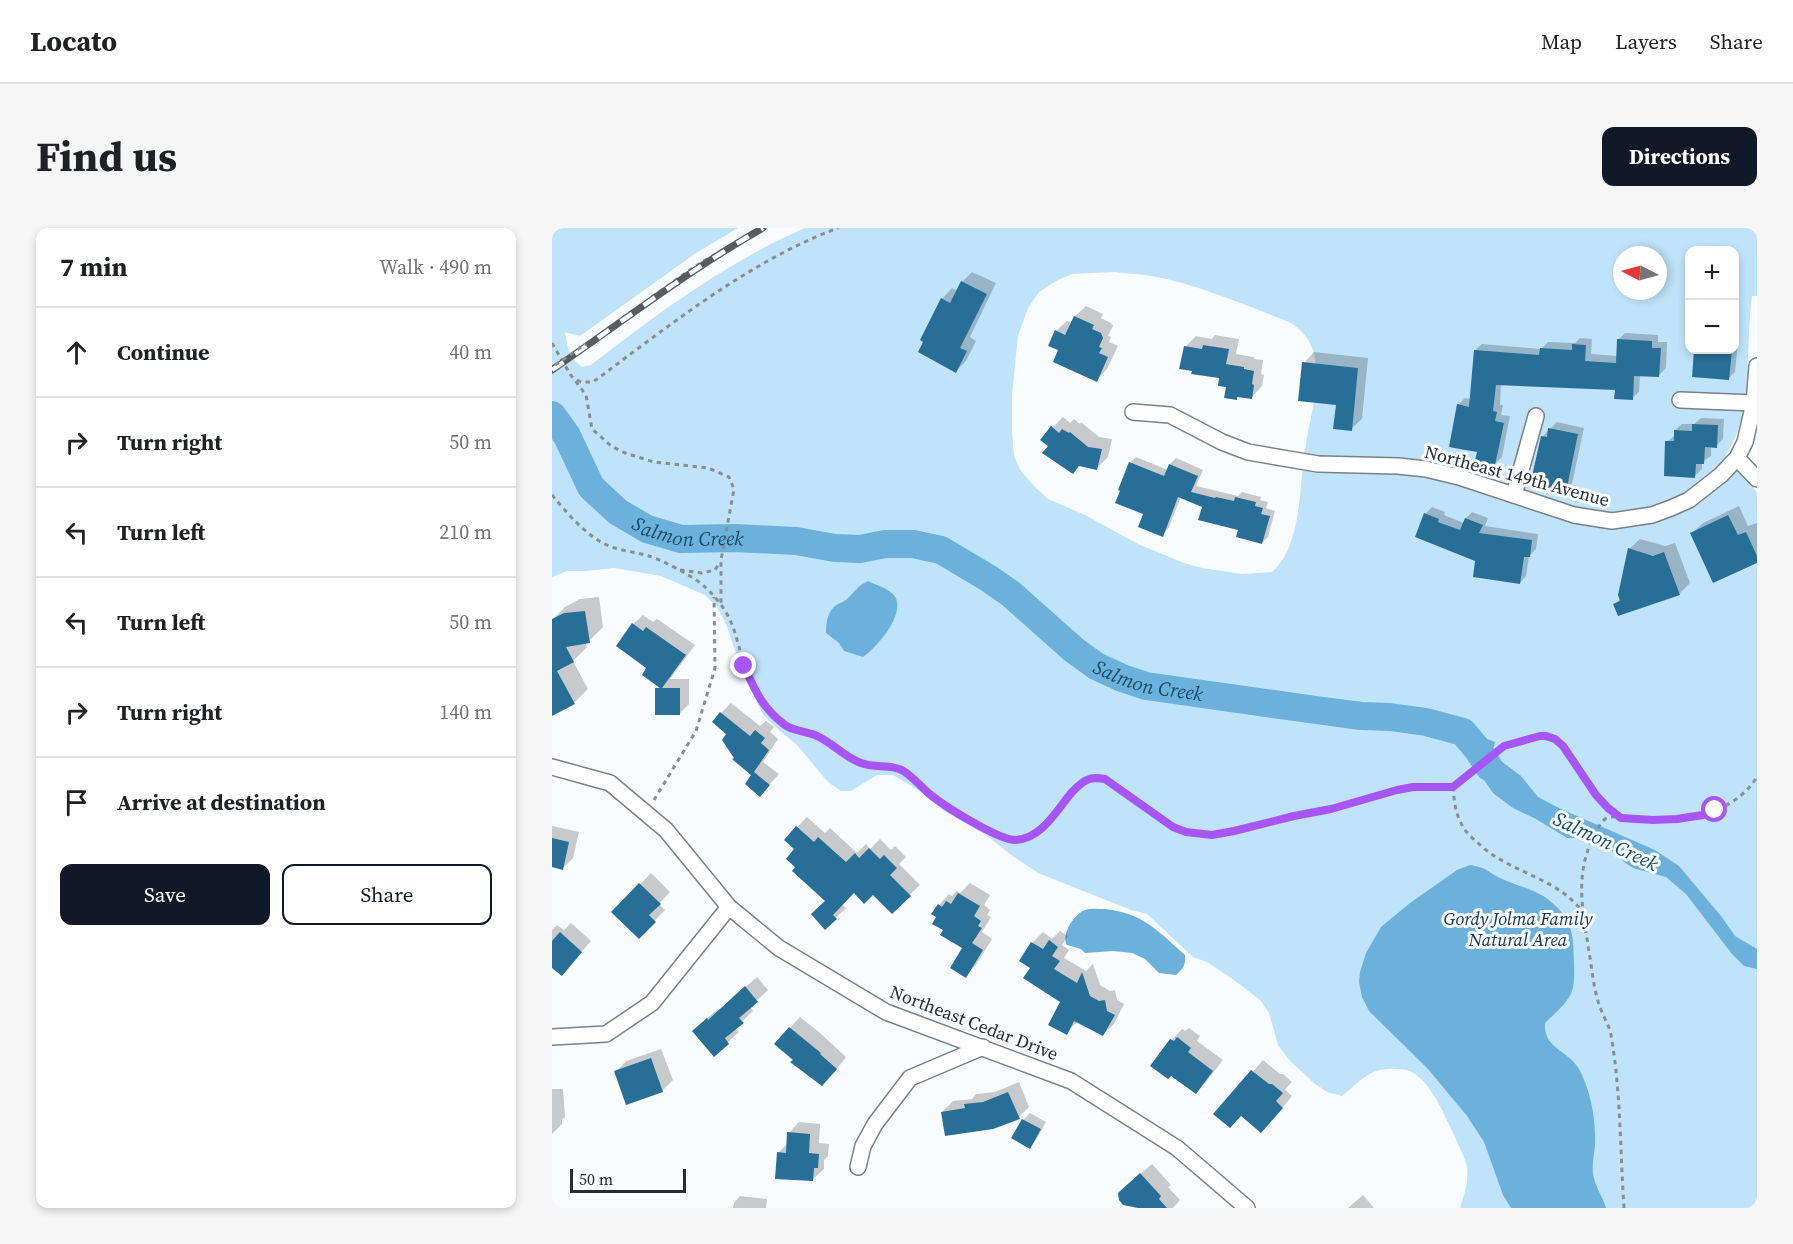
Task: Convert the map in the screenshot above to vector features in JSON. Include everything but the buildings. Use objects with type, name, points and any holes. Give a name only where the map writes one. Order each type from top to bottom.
[{"type":"street","points":[[1757,366],[1754,403],[1745,442],[1737,458],[1757,479]]},
{"type":"street","points":[[1680,400],[1754,403]]},
{"type":"street","name":"Northeast 149th Avenue","points":[[1133,412],[1170,415],[1222,442],[1248,452],[1317,464],[1398,466],[1426,470],[1458,477],[1550,508],[1612,522],[1652,515],[1689,500],[1721,475],[1737,458]]},
{"type":"street","points":[[1514,495],[1536,416]]},
{"type":"street","name":"Northeast Cedar Drive","points":[[552,767],[610,783],[666,830],[729,907],[779,948],[886,1012],[1071,1081],[1177,1148],[1247,1208]]},
{"type":"street","points":[[552,1037],[606,1034],[652,1003],[729,907]]},
{"type":"street","points":[[858,1167],[863,1146],[874,1124],[910,1078],[983,1047]]},
{"type":"path","points":[[552,367],[694,267],[759,228]]},
{"type":"path","points":[[575,380],[593,382],[699,305],[747,274],[807,240],[838,228]]},
{"type":"path","points":[[552,344],[586,395],[592,429],[610,446],[654,462],[708,468],[729,477],[734,489],[721,560],[721,604]]},
{"type":"path","points":[[552,495],[570,515],[603,542],[620,549],[647,555],[690,576],[704,586],[721,604],[733,625],[744,666],[756,695],[768,710],[787,727],[823,739],[862,764],[876,767],[887,765],[903,771],[930,795],[955,812],[990,831],[1014,840],[1039,832],[1076,788],[1085,780],[1093,778],[1105,779],[1173,827],[1186,832],[1212,835],[1331,809],[1397,790],[1413,787],[1453,787],[1504,746],[1533,736],[1546,736],[1555,739],[1563,746],[1602,802],[1621,818]]},
{"type":"path","points":[[676,570],[702,573],[715,570],[721,560]]},
{"type":"path","points":[[646,813],[696,731],[715,668],[714,597]]},
{"type":"path","points":[[1624,1208],[1618,1100],[1611,1034],[1598,1000],[1582,912],[1581,878],[1587,851],[1602,822],[1610,817],[1653,820],[1703,815],[1727,805],[1740,796],[1757,777]]},
{"type":"path","points":[[1453,787],[1458,816],[1473,839],[1506,864],[1562,891],[1582,912]]},
{"type":"green space","name":"Gordy Jolma Family Natural Area","points":[[552,228],[738,228],[696,253],[580,336],[565,332],[569,352],[582,367],[591,365],[642,326],[748,256],[805,228],[1757,228],[1757,296],[1752,296],[1745,399],[1735,438],[1726,455],[1757,493],[1757,1208],[1460,1208],[1467,1177],[1465,1160],[1438,1102],[1420,1078],[1412,1072],[1396,1069],[1380,1070],[1365,1077],[1342,1096],[1327,1092],[1290,1061],[1278,1045],[1269,1013],[1260,1000],[1207,962],[1193,957],[1147,914],[1131,910],[1038,873],[986,835],[944,811],[920,791],[893,775],[877,775],[851,791],[841,791],[828,782],[797,745],[762,713],[742,670],[726,624],[717,607],[705,595],[661,576],[614,568],[567,571],[552,577]],"holes":[[[1115,272],[1152,276],[1187,285],[1289,322],[1298,328],[1313,349],[1317,378],[1316,390],[1305,450],[1298,515],[1289,547],[1282,561],[1272,572],[1242,574],[1184,563],[1138,544],[1085,515],[1048,499],[1020,470],[1014,456],[1012,394],[1018,336],[1028,308],[1039,292],[1072,274]]]},
{"type":"water","points":[[868,581],[893,594],[897,601],[897,610],[883,638],[863,657],[844,651],[839,643],[826,633],[826,626],[832,609]]},
{"type":"water","points":[[1466,731],[1495,742],[1493,750],[1501,761],[1521,776],[1538,797],[1655,850],[1679,866],[1735,936],[1757,949],[1757,969],[1744,966],[1732,954],[1686,894],[1666,877],[1633,868],[1624,862],[1618,853],[1584,838],[1567,838],[1513,808],[1493,793],[1472,757]]},
{"type":"water","points":[[1470,865],[1484,869],[1544,897],[1564,915],[1571,929],[1573,988],[1564,1004],[1545,1023],[1545,1032],[1552,1044],[1579,1069],[1587,1087],[1595,1126],[1593,1174],[1606,1208],[1511,1208],[1503,1195],[1484,1142],[1467,1116],[1428,1069],[1369,1011],[1362,997],[1360,972],[1366,953],[1381,927],[1410,903],[1457,870]]},
{"type":"water","points":[[1087,909],[1104,909],[1129,914],[1158,931],[1185,955],[1180,971],[1176,975],[1159,973],[1145,959],[1132,953],[1113,951],[1085,953],[1081,949],[1067,945],[1067,931],[1076,916]]},
{"type":"waterway","name":"Salmon Creek","points":[[552,415],[567,436],[591,487],[618,512],[647,529],[681,539],[735,538],[796,541],[835,548],[860,549],[885,544],[913,544],[941,550],[1011,594],[1074,650],[1096,666],[1122,678],[1146,686],[1361,716],[1426,722],[1463,732],[1489,767]]},
{"type":"railway","points":[[552,370],[682,279],[763,228]]},
{"type":"route","points":[[744,666],[756,695],[768,710],[787,727],[823,739],[862,764],[876,767],[887,765],[903,771],[930,795],[955,812],[990,831],[1014,840],[1039,832],[1076,788],[1085,780],[1093,778],[1105,779],[1173,827],[1186,832],[1212,835],[1331,809],[1397,790],[1413,787],[1453,787],[1504,746],[1527,740],[1533,736],[1555,739],[1563,746],[1596,795],[1621,818],[1677,819],[1703,815],[1715,810]]}]
